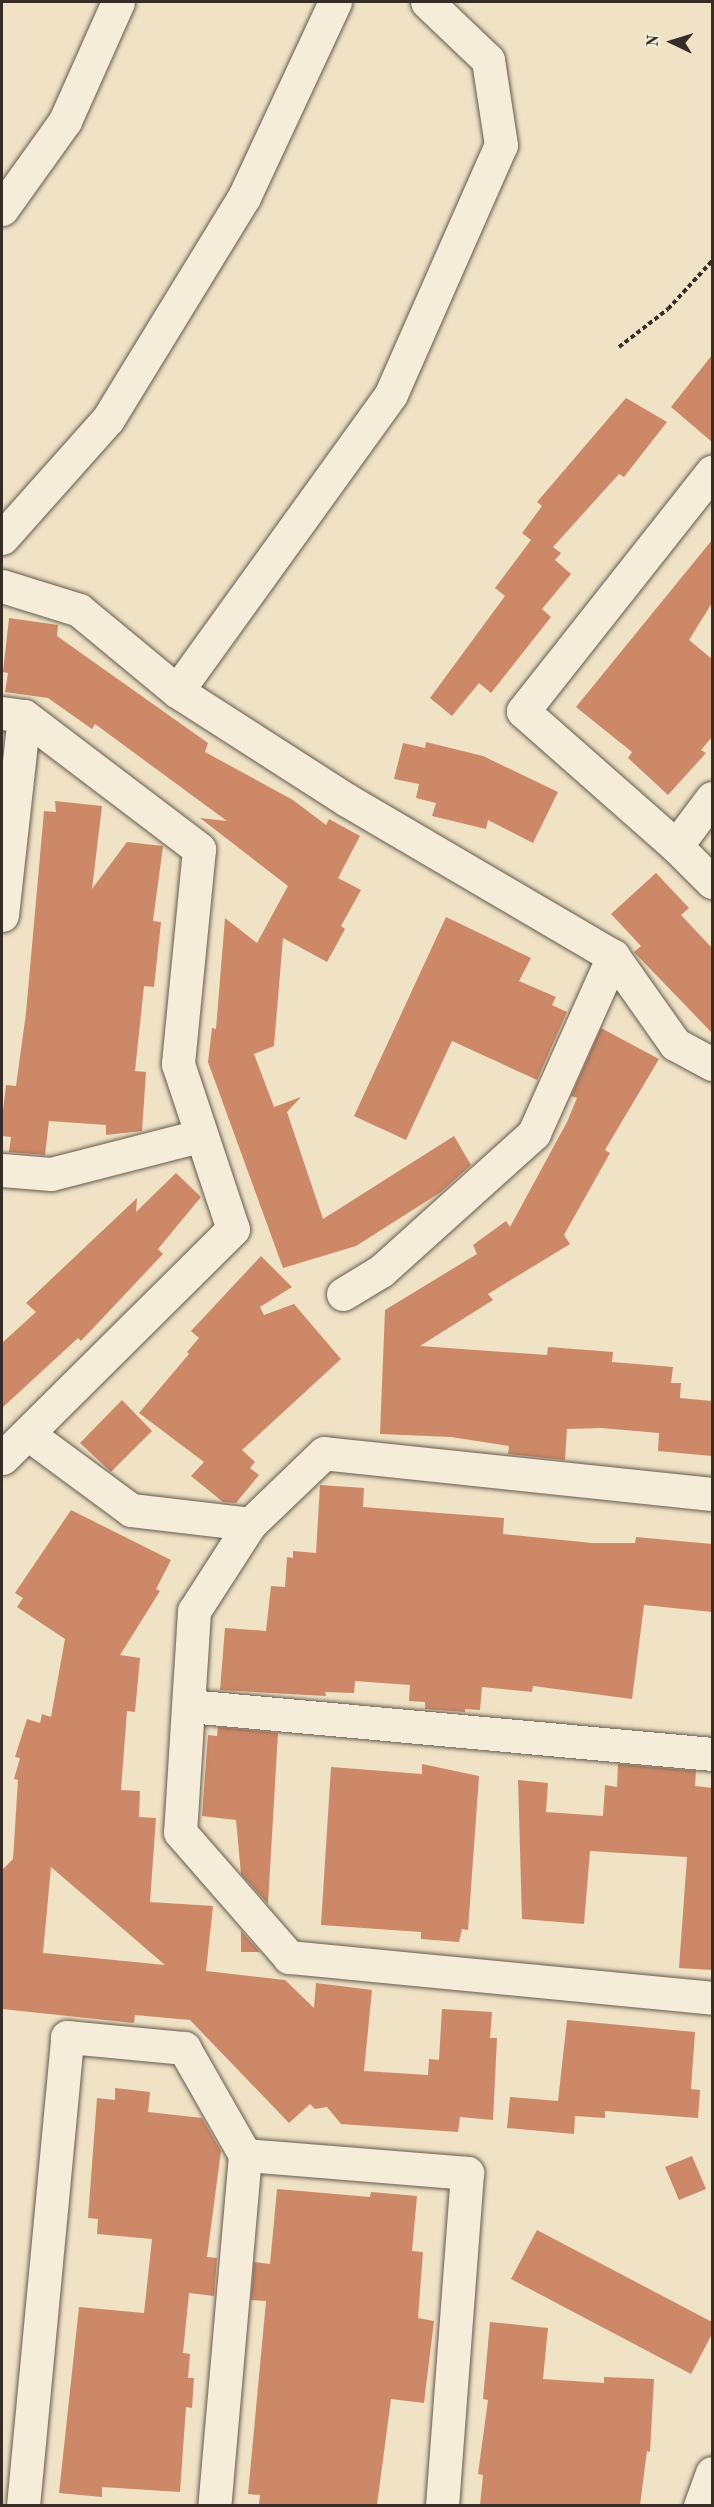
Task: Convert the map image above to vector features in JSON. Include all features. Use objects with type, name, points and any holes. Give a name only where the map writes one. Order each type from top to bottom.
[{"type":"street","points":[[2,209],[65,121],[118,2]]},
{"type":"street","points":[[2,538],[108,419],[244,197],[335,2]]},
{"type":"street","points":[[177,691],[391,394],[501,145],[488,60],[427,2]]},
{"type":"street","points":[[712,472],[523,711],[676,846],[712,882]]},
{"type":"street","points":[[2,586],[79,610],[177,691],[347,801],[613,956],[675,1044],[712,1064]]},
{"type":"street","points":[[2,915],[13,714]]},
{"type":"street","points":[[2,1458],[233,1229],[199,1136],[178,1064],[199,849],[13,714]]},
{"type":"street","points":[[676,846],[712,798]]},
{"type":"street","points":[[343,1294],[381,1271],[534,1133],[613,956]]},
{"type":"street","points":[[2,1170],[51,1174],[199,1136]]},
{"type":"street","points":[[28,1434],[131,1510],[250,1524]]},
{"type":"street","points":[[712,1494],[324,1453],[250,1524],[194,1611],[180,1832],[289,1957],[712,1998]]},
{"type":"street","points":[[189,1706],[712,1754]]},
{"type":"street","points":[[23,2505],[67,2037],[184,2048],[245,2154],[214,2505]]},
{"type":"street","points":[[245,2154],[467,2173],[442,2505]]},
{"type":"street","points":[[700,2505],[712,2473]]},
{"type":"path","points":[[619,347],[669,309],[712,261]]},
{"type":"building","points":[[712,355],[712,442],[671,407]]},
{"type":"building","points":[[626,398],[667,422],[624,477],[619,474],[553,547],[561,553],[555,560],[571,574],[542,609],[551,617],[491,693],[479,683],[452,716],[430,698],[505,596],[495,588],[531,540],[522,533],[542,506],[537,502]]},
{"type":"building","points":[[712,540],[712,603],[689,640],[712,659],[712,737],[701,750],[706,753],[668,795],[628,758],[632,752],[576,707]]},
{"type":"building","points":[[9,618],[58,625],[57,636],[208,743],[205,752],[293,800],[326,825],[329,819],[360,836],[338,878],[361,890],[341,926],[345,929],[327,962],[283,938],[274,1046],[254,1054],[274,1107],[301,1097],[287,1112],[323,1219],[454,1136],[471,1165],[441,1192],[356,1246],[283,1268],[208,1062],[212,1028],[216,1029],[225,918],[257,943],[288,886],[200,818],[227,821],[95,724],[92,729],[48,698],[5,692],[8,673],[3,672]]},
{"type":"building","points":[[426,742],[483,756],[558,792],[533,843],[488,820],[486,829],[432,816],[436,803],[416,798],[419,784],[394,779],[403,743],[425,748]]},
{"type":"building","points":[[55,801],[102,806],[92,889],[127,842],[163,846],[153,921],[161,922],[154,987],[144,986],[135,1071],[146,1072],[142,1131],[106,1135],[106,1125],[49,1121],[45,1155],[9,1152],[11,1137],[2,1136],[2,1120],[6,1085],[16,1086],[26,1013],[44,811],[56,812]]},
{"type":"building","points":[[656,873],[689,908],[681,915],[712,948],[712,1033],[634,952],[641,946],[611,914]]},
{"type":"building","points":[[446,917],[531,958],[519,981],[556,997],[552,1005],[567,1012],[537,1080],[452,1041],[406,1140],[354,1116]]},
{"type":"building","points":[[601,1028],[659,1059],[605,1150],[610,1153],[564,1235],[570,1244],[488,1294],[493,1300],[420,1346],[547,1355],[548,1347],[613,1352],[612,1362],[673,1367],[671,1383],[681,1383],[680,1398],[712,1401],[712,1456],[658,1451],[659,1433],[601,1428],[567,1429],[565,1460],[508,1454],[509,1446],[451,1437],[380,1434],[385,1310],[477,1254],[473,1245],[506,1221],[510,1227],[567,1122],[577,1098],[571,1096]]},
{"type":"building","points":[[176,1173],[201,1197],[158,1249],[163,1254],[81,1341],[78,1338],[2,1408],[2,1343],[36,1312],[26,1303],[137,1198],[136,1212]]},
{"type":"building","points":[[261,1256],[292,1287],[260,1307],[264,1315],[294,1304],[341,1359],[242,1450],[255,1462],[250,1468],[259,1475],[236,1503],[223,1502],[191,1476],[204,1462],[139,1413],[189,1354],[187,1352],[199,1338],[191,1331]]},
{"type":"building","points":[[122,1400],[152,1431],[111,1472],[80,1443]]},
{"type":"building","points":[[320,1485],[364,1488],[363,1507],[504,1518],[503,1534],[592,1543],[635,1543],[636,1537],[712,1544],[712,1612],[644,1605],[632,1699],[533,1686],[532,1692],[482,1687],[480,1710],[465,1709],[465,1712],[425,1709],[425,1702],[409,1701],[410,1685],[355,1681],[354,1693],[325,1692],[326,1696],[220,1690],[225,1628],[266,1631],[271,1586],[285,1587],[287,1557],[293,1558],[293,1551],[316,1553]]},
{"type":"building","points":[[71,1510],[171,1560],[156,1589],[160,1591],[120,1655],[140,1658],[135,1712],[127,1711],[121,1790],[140,1791],[139,1817],[156,1818],[150,1902],[213,1906],[206,1971],[285,1980],[314,2008],[316,1983],[372,1990],[364,2071],[428,2075],[429,2059],[439,2060],[442,2009],[492,2012],[490,2038],[497,2038],[493,2120],[460,2117],[458,2132],[341,2124],[327,2107],[315,2109],[310,2104],[289,2123],[190,2020],[135,2015],[134,2023],[2,2009],[2,1870],[13,1859],[18,1780],[14,1779],[20,1758],[15,1757],[27,1719],[40,1723],[42,1714],[51,1717],[65,1639],[17,1607],[23,1598],[15,1593]],"holes":[[[51,1867],[165,1965],[43,1953]]]},
{"type":"building","points":[[218,1727],[278,1733],[268,1904],[241,1874],[236,1820],[202,1816],[208,1735],[217,1736]]},
{"type":"building","points":[[422,1764],[479,1776],[468,1930],[462,1929],[459,1942],[421,1939],[421,1932],[321,1925],[331,1767],[422,1774]]},
{"type":"building","points":[[618,1764],[696,1771],[695,1786],[712,1788],[712,1970],[679,1968],[687,1857],[590,1851],[584,1924],[522,1919],[518,1780],[548,1783],[546,1812],[603,1816],[605,1785],[617,1787]]},
{"type":"building","points":[[241,1931],[260,1952],[241,1952]]},
{"type":"building","points":[[567,2020],[695,2032],[691,2089],[700,2090],[698,2118],[605,2111],[605,2118],[575,2116],[574,2134],[507,2128],[510,2097],[558,2101]]},
{"type":"building","points":[[115,2088],[150,2092],[148,2112],[202,2118],[221,2151],[207,2257],[217,2258],[214,2296],[189,2293],[183,2353],[190,2354],[188,2378],[194,2378],[192,2408],[186,2407],[180,2492],[102,2487],[102,2497],[59,2493],[79,2307],[144,2313],[152,2239],[97,2234],[98,2219],[88,2218],[97,2098],[115,2100]]},
{"type":"building","points":[[692,2156],[706,2189],[679,2200],[665,2167]]},
{"type":"building","points":[[277,2189],[370,2197],[371,2192],[417,2196],[412,2251],[423,2252],[418,2318],[434,2321],[424,2403],[391,2399],[377,2505],[259,2505],[260,2495],[248,2494],[266,2301],[251,2300],[254,2262],[270,2264]]},
{"type":"building","points":[[537,2230],[712,2322],[712,2334],[691,2374],[511,2279]]},
{"type":"building","points":[[490,2322],[548,2328],[543,2379],[604,2383],[604,2377],[654,2379],[650,2452],[647,2451],[640,2505],[480,2505],[483,2475],[478,2474],[488,2400],[483,2399]]}]
